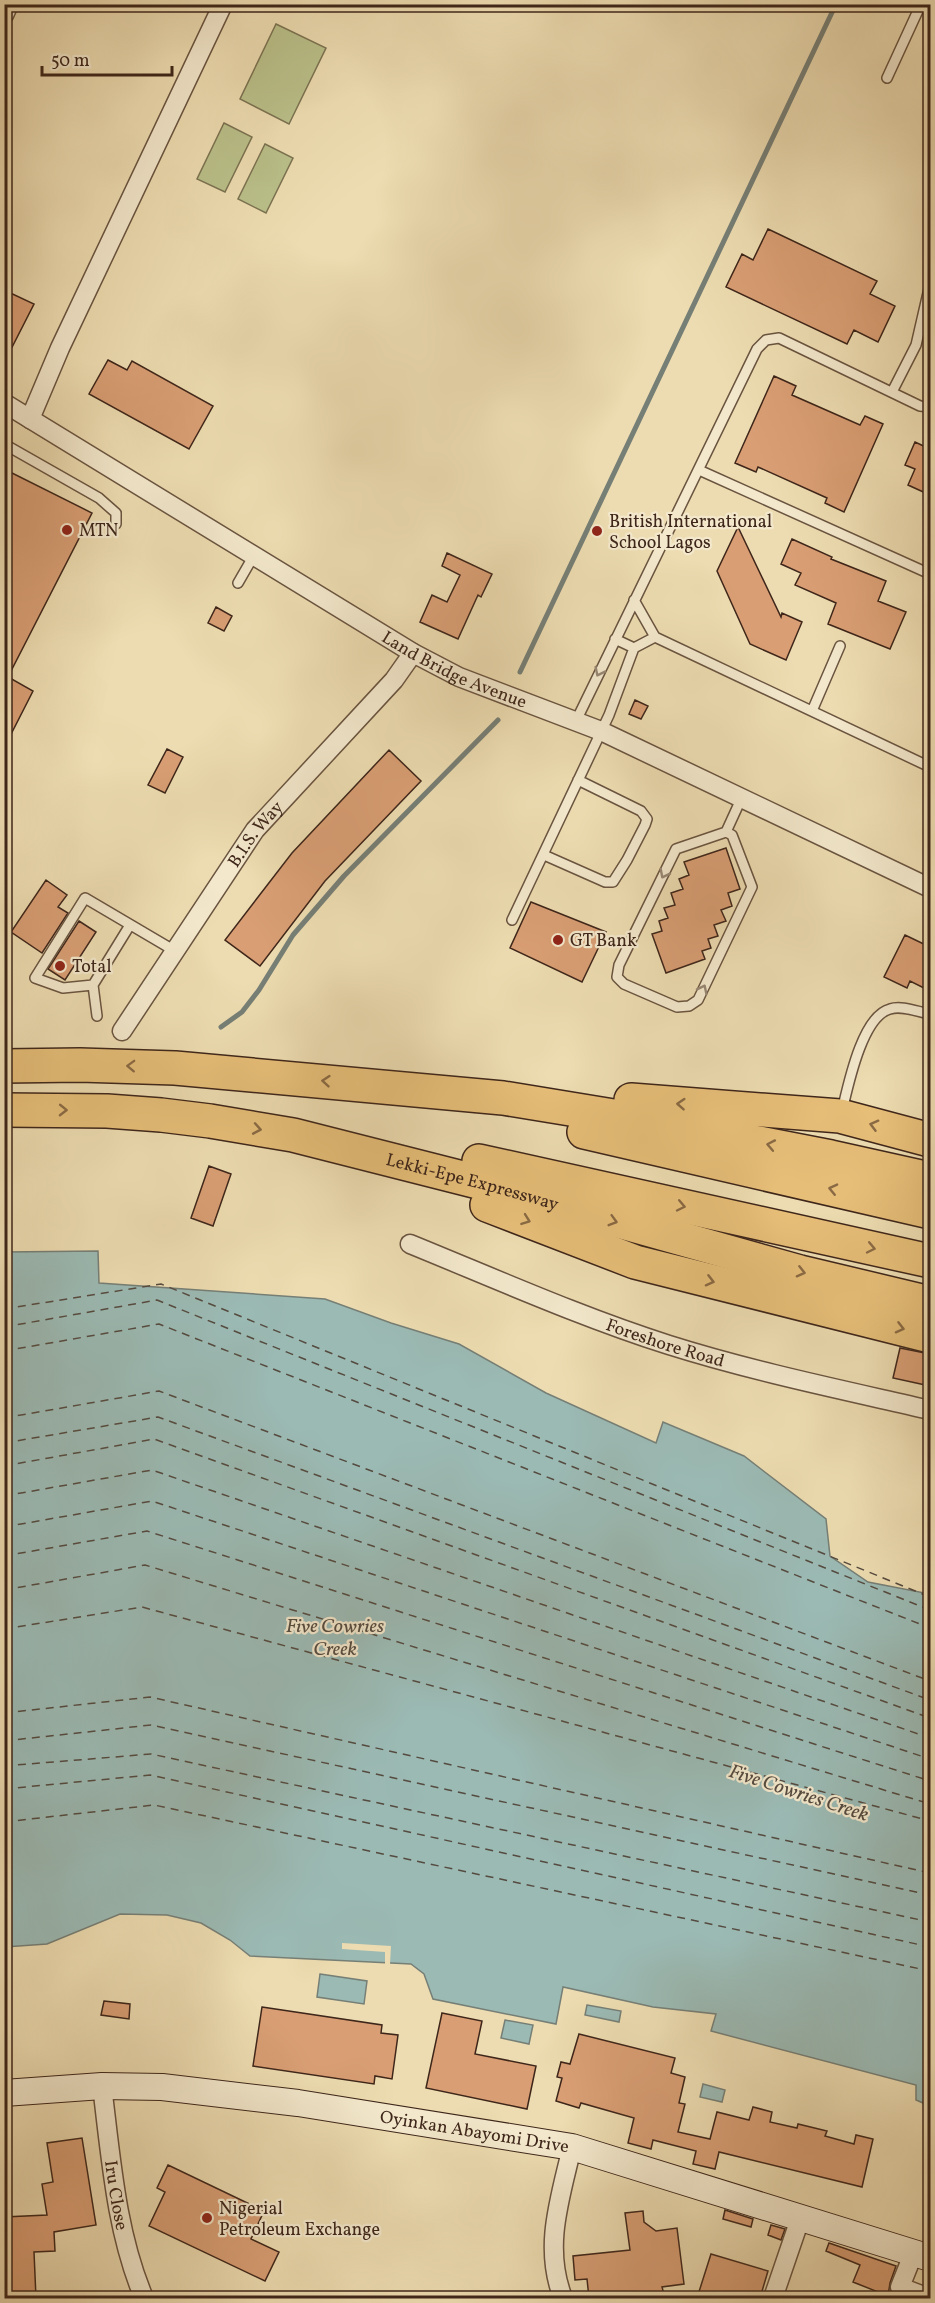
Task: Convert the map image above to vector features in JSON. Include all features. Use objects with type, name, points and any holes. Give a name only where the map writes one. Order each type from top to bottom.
[{"type":"highway","points":[[4,1066],[80,1065],[175,1068],[503,1098],[656,1123],[930,1179]]},
{"type":"highway","points":[[384,1086],[422,1085],[840,1116],[930,1140]]},
{"type":"highway","points":[[384,1086],[930,1212]]},
{"type":"highway","name":"Lekki-Epe Expressway","points":[[4,1110],[107,1111],[161,1115],[293,1135],[486,1184],[800,1272],[930,1303]]},
{"type":"highway","points":[[293,1135],[460,1157],[930,1261]]},
{"type":"highway","points":[[293,1135],[532,1222],[636,1263],[930,1336]]},
{"type":"highway","points":[[630,1194],[643,1186],[651,1174],[649,1160],[636,1144]]},
{"type":"street","points":[[4,15],[9,4]]},
{"type":"street","points":[[30,419],[60,348],[223,4]]},
{"type":"street","name":"Land Bridge Avenue","points":[[4,403],[413,653],[459,677],[601,731],[930,888]]},
{"type":"street","name":"B.I.S. Way","points":[[122,1031],[255,830],[394,680],[413,653]]},
{"type":"street","name":"Foreshore Road","points":[[410,1244],[585,1315],[669,1345],[716,1359],[930,1410]]},
{"type":"street","name":"Oyinkan Abayomi Drive","points":[[4,2093],[102,2086],[162,2087],[298,2103],[423,2125],[572,2147],[922,2255]]},
{"type":"street","name":"Iru Close","points":[[102,2086],[114,2183],[127,2254],[144,2298]]},
{"type":"street","points":[[563,2298],[553,2253],[552,2236],[572,2147]]},
{"type":"street","points":[[773,2298],[800,2218]]},
{"type":"street","points":[[922,2255],[900,2287],[929,2298]]},
{"type":"lane","points":[[887,78],[921,4]]},
{"type":"lane","points":[[892,392],[916,345],[930,284]]},
{"type":"lane","points":[[576,721],[757,349],[766,340],[779,338],[920,406],[930,407]]},
{"type":"lane","points":[[4,444],[99,498],[116,513],[116,524]]},
{"type":"lane","points":[[699,470],[930,574]]},
{"type":"lane","points":[[238,583],[254,557]]},
{"type":"lane","points":[[634,600],[655,637],[930,767]]},
{"type":"lane","points":[[512,920],[609,715],[634,648],[655,637]]},
{"type":"lane","points":[[615,639],[634,648]]},
{"type":"lane","points":[[812,711],[840,646]]},
{"type":"lane","points":[[544,855],[605,882],[613,882],[645,825],[647,819],[641,811],[578,780]]},
{"type":"lane","points":[[726,832],[732,835],[752,887],[698,1000],[689,1006],[677,1006],[624,984],[617,977],[619,965],[676,849],[726,832],[742,797]]},
{"type":"lane","points":[[93,985],[63,988],[35,978],[85,898],[175,951]]},
{"type":"lane","points":[[98,1016],[93,985],[130,925]]},
{"type":"lane","points":[[840,1116],[861,1044],[879,1014],[887,1009],[898,1007],[930,1014]]},
{"type":"green space","points":[[276,24],[326,48],[289,124],[240,99]]},
{"type":"green space","points":[[224,123],[252,137],[225,192],[197,179]]},
{"type":"green space","points":[[265,144],[293,158],[266,213],[238,199]]},
{"type":"water","name":"Five Cowries Creek","points":[[98,1251],[99,1283],[325,1299],[459,1344],[546,1393],[656,1443],[663,1422],[744,1456],[826,1519],[830,1556],[868,1582],[930,1594],[930,2106],[916,2100],[916,2085],[711,2031],[716,2014],[653,2007],[563,1987],[556,2024],[433,1999],[424,1974],[411,1964],[250,1956],[230,1940],[201,1923],[167,1915],[120,1914],[47,1944],[5,1947],[5,1252]]},
{"type":"water","points":[[320,1974],[367,1981],[364,2004],[317,1997]]},
{"type":"water","points":[[587,2005],[621,2011],[619,2022],[585,2015]]},
{"type":"water","points":[[505,2020],[533,2025],[529,2044],[501,2038]]},
{"type":"water","points":[[703,2084],[725,2090],[722,2102],[700,2097]]},
{"type":"pier","points":[[342,1943],[391,1946],[390,1964],[385,1964],[385,1952],[342,1949]]},
{"type":"building","points":[[768,229],[877,281],[870,294],[895,306],[878,342],[854,330],[847,344],[726,287],[742,254],[753,260]]},
{"type":"building","points":[[4,290],[34,304],[4,363]]},
{"type":"building","points":[[108,360],[127,370],[132,361],[213,406],[189,449],[89,394]]},
{"type":"building","points":[[774,376],[796,386],[792,395],[860,425],[865,416],[883,424],[844,512],[825,503],[827,498],[758,467],[756,472],[735,463]]},
{"type":"building","points":[[915,442],[930,449],[930,495],[908,485],[915,469],[905,465]]},
{"type":"building","points":[[4,469],[92,513],[8,677],[33,691],[4,748]]},
{"type":"building","points":[[738,527],[781,617],[782,613],[802,622],[786,660],[750,644],[717,571]]},
{"type":"building","points":[[792,539],[832,557],[831,559],[886,581],[878,601],[906,612],[890,649],[828,624],[836,603],[795,585],[801,573],[781,564]]},
{"type":"building","points":[[447,553],[492,574],[481,597],[478,595],[458,639],[420,622],[432,595],[447,602],[460,575],[442,566]]},
{"type":"building","points":[[216,607],[232,616],[224,631],[208,623]]},
{"type":"building","points":[[635,700],[648,706],[641,719],[629,714]]},
{"type":"building","points":[[167,749],[183,757],[165,793],[148,785]]},
{"type":"building","points":[[389,750],[421,781],[325,881],[260,966],[225,940],[292,853]]},
{"type":"building","points":[[726,848],[740,889],[728,893],[732,906],[721,910],[726,921],[714,925],[718,936],[708,939],[711,948],[702,951],[705,959],[666,973],[652,934],[662,931],[659,921],[668,918],[664,908],[675,905],[671,893],[683,889],[679,879],[689,875],[684,862]]},
{"type":"building","points":[[46,880],[67,895],[58,907],[68,913],[42,953],[11,932]]},
{"type":"building","name":"GT Bank","points":[[531,902],[606,932],[582,982],[510,948]]},
{"type":"building","points":[[79,921],[96,932],[65,980],[48,969]]},
{"type":"building","points":[[905,935],[930,947],[930,991],[910,981],[907,988],[884,977]]},
{"type":"building","points":[[209,1166],[231,1174],[213,1226],[191,1218]]},
{"type":"building","points":[[900,1348],[930,1354],[930,1386],[893,1378]]},
{"type":"building","points":[[104,2001],[130,2004],[129,2019],[101,2015]]},
{"type":"building","points":[[262,2007],[382,2025],[381,2033],[398,2035],[392,2079],[375,2076],[374,2084],[253,2066]]},
{"type":"building","points":[[442,2013],[482,2021],[475,2054],[536,2066],[527,2109],[426,2088]]},
{"type":"building","points":[[579,2034],[675,2058],[671,2073],[685,2077],[679,2103],[685,2104],[678,2132],[710,2139],[717,2112],[749,2120],[753,2107],[772,2112],[770,2122],[797,2128],[798,2124],[827,2131],[825,2136],[854,2144],[856,2135],[873,2139],[862,2187],[719,2152],[715,2169],[693,2164],[696,2151],[653,2140],[651,2149],[628,2143],[634,2118],[581,2103],[579,2108],[556,2101],[562,2078],[557,2077],[561,2062],[570,2064]]},
{"type":"building","points":[[82,2138],[96,2225],[54,2232],[55,2251],[34,2252],[36,2298],[4,2298],[4,2217],[47,2215],[42,2184],[53,2182],[47,2143]]},
{"type":"building","name":"Nigerial Petroleum Exchange","points":[[168,2165],[264,2211],[251,2239],[279,2252],[265,2281],[149,2226],[165,2192],[157,2188]]},
{"type":"building","points":[[725,2210],[753,2219],[751,2227],[723,2219]]},
{"type":"building","points":[[643,2211],[644,2222],[656,2231],[677,2228],[684,2284],[662,2287],[665,2298],[589,2298],[587,2279],[575,2280],[573,2256],[630,2250],[625,2213]]},
{"type":"building","points":[[771,2225],[785,2229],[781,2240],[768,2235]]},
{"type":"building","points":[[829,2243],[896,2266],[888,2296],[853,2282],[860,2265],[826,2251]]},
{"type":"building","points":[[711,2254],[768,2271],[760,2298],[697,2298]]},
{"type":"waterway","points":[[520,672],[836,4]]},
{"type":"waterway","points":[[221,1027],[242,1012],[259,990],[293,935],[344,876],[498,720]]},
{"type":"ferry route","points":[[4,1309],[161,1284],[930,1597]]},
{"type":"ferry route","points":[[4,1327],[157,1300],[930,1610]]},
{"type":"ferry route","points":[[4,1351],[159,1324],[930,1628]]},
{"type":"ferry route","points":[[4,1418],[159,1391],[930,1681]]},
{"type":"ferry route","points":[[4,1443],[158,1417],[930,1700]]},
{"type":"ferry route","points":[[4,1466],[154,1439],[930,1718]]},
{"type":"ferry route","points":[[4,1496],[152,1470],[930,1738]]},
{"type":"ferry route","points":[[4,1527],[152,1501],[930,1759]]},
{"type":"ferry route","points":[[4,1556],[147,1531],[930,1781]]},
{"type":"ferry route","points":[[4,1590],[145,1565],[930,1804]]},
{"type":"ferry route","points":[[4,1629],[142,1607],[930,1821]]},
{"type":"ferry route","points":[[4,1713],[150,1697],[930,1873]]},
{"type":"ferry route","points":[[4,1741],[151,1725],[930,1895]]},
{"type":"ferry route","points":[[4,1766],[151,1754],[930,1922]]},
{"type":"ferry route","points":[[4,1789],[150,1775],[930,1947]]},
{"type":"ferry route","points":[[4,1822],[154,1805],[930,1971]]},
{"type":"place","name":"MTN","points":[[67,530]]},
{"type":"place","name":"British International School Lagos","points":[[597,531]]},
{"type":"place","name":"GT Bank","points":[[558,940]]},
{"type":"place","name":"Total","points":[[60,966]]},
{"type":"place","name":"Nigerial Petroleum Exchange","points":[[207,2218]]}]
